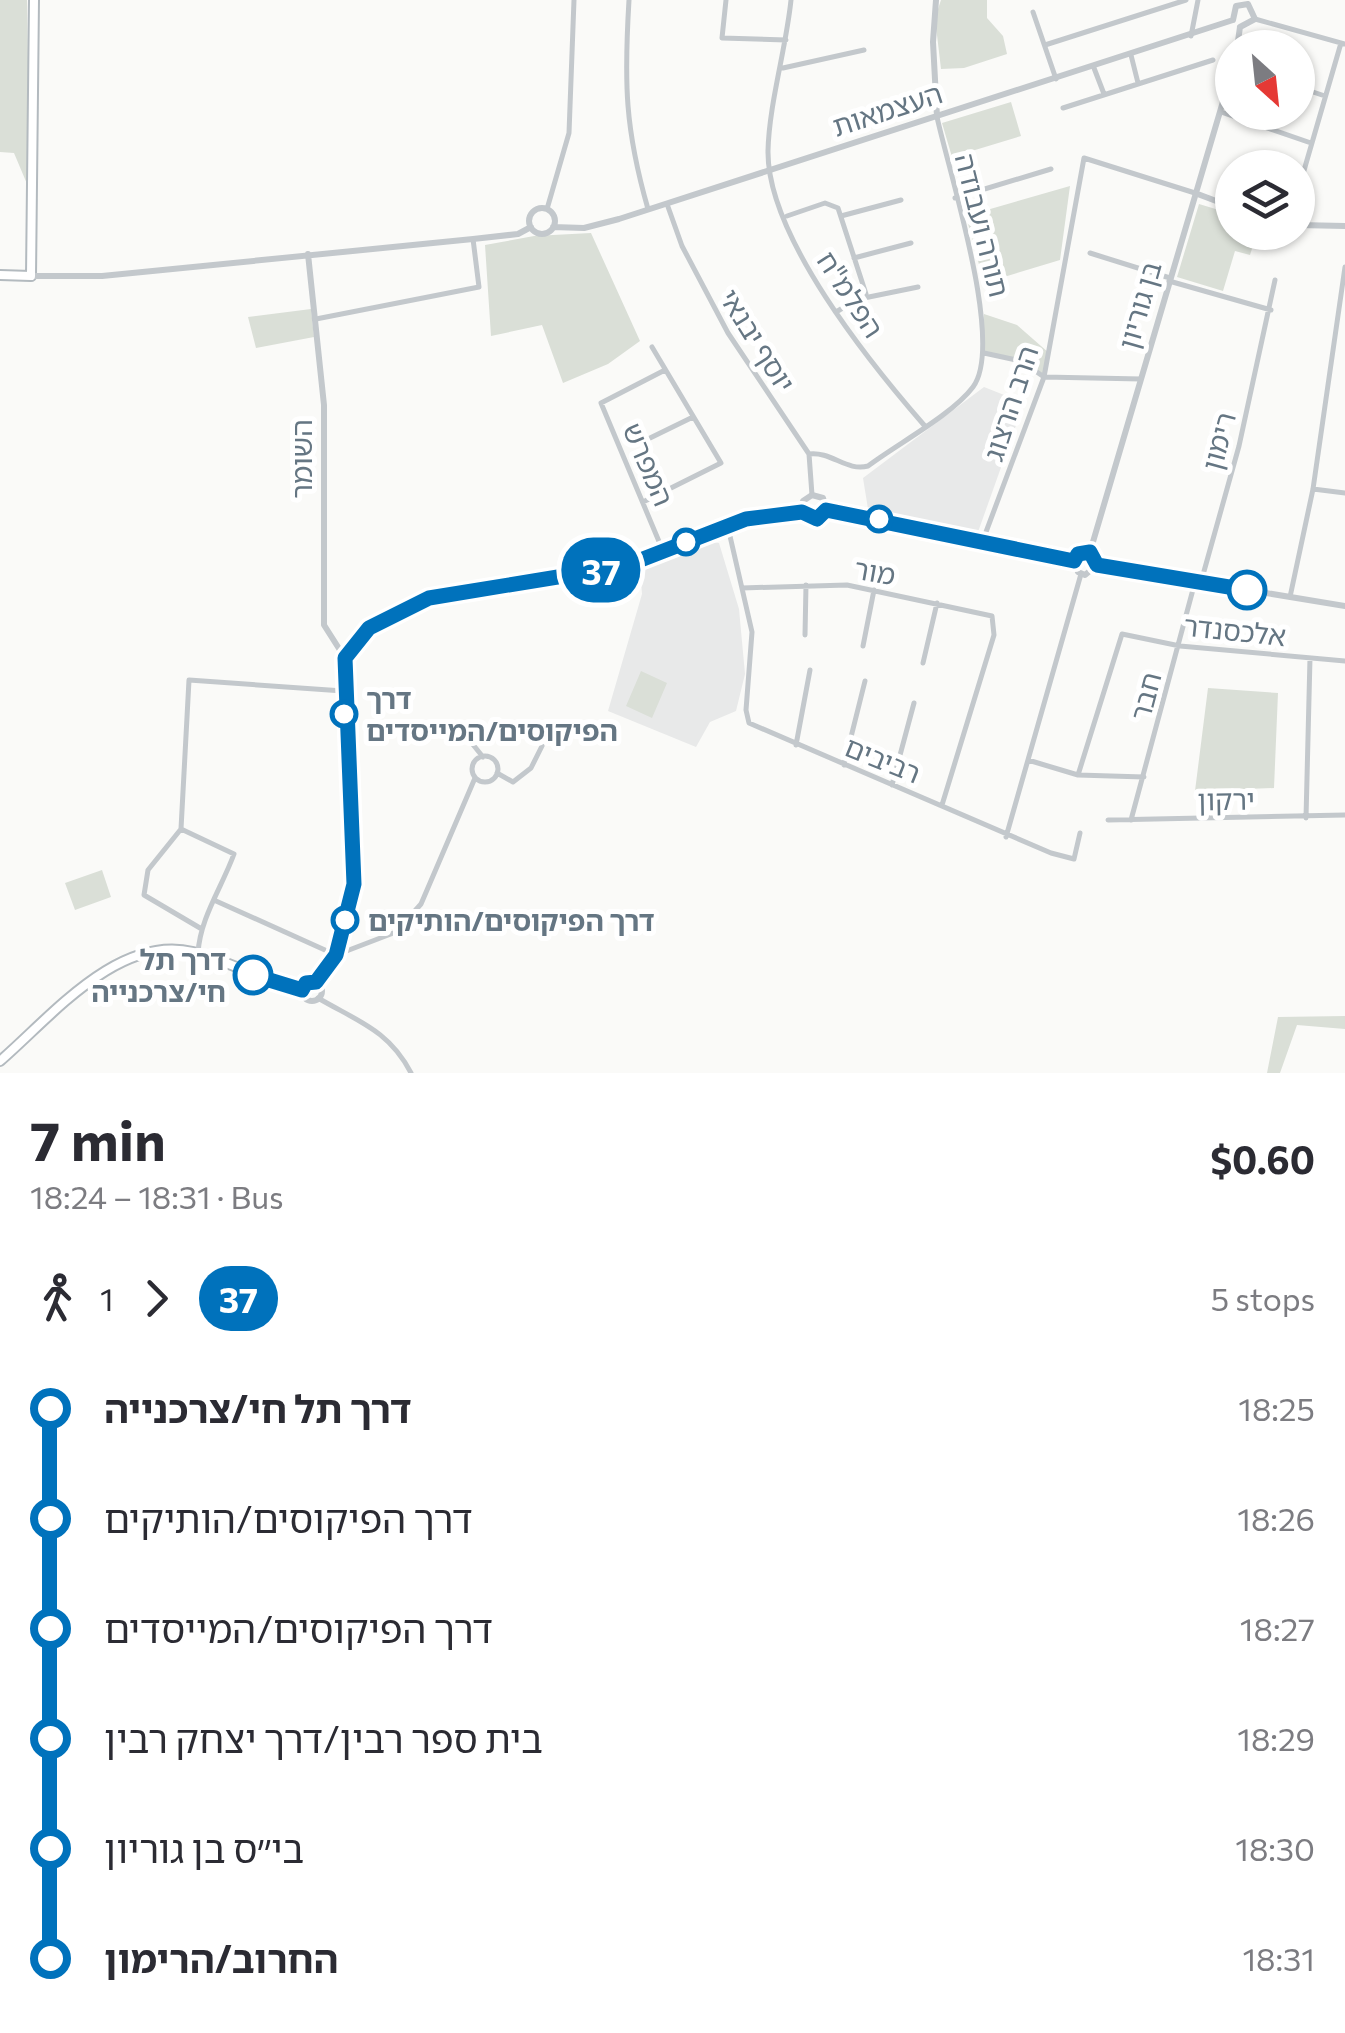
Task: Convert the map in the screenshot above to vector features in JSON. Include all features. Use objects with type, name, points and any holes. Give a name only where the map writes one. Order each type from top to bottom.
[{"type":"main road","points":[[0,275],[31,276],[34,0]]},
{"type":"main road","points":[[0,1061],[123,962],[154,950],[198,953],[274,984],[302,990]]},
{"type":"street","points":[[547,209],[569,133],[574,0]]},
{"type":"street","points":[[629,0],[624,67],[628,138],[648,210]]},
{"type":"street","points":[[726,0],[722,38],[787,40]]},
{"type":"street","points":[[770,170],[770,126],[783,68],[791,0]]},
{"type":"street","points":[[936,0],[937,117]]},
{"type":"street","points":[[1044,45],[1186,0]]},
{"type":"street","points":[[1191,36],[1198,0]]},
{"type":"street","points":[[1240,26],[1233,20],[1236,6],[1249,2],[1255,18]]},
{"type":"street","points":[[1033,12],[1056,79]]},
{"type":"street","points":[[1240,26],[1255,18],[1343,43],[1309,150]]},
{"type":"street","name":"העצמאות","points":[[553,226],[592,227],[1233,20]]},
{"type":"street","points":[[1239,30],[1240,26]]},
{"type":"street","points":[[783,68],[864,50]]},
{"type":"street","points":[[1130,56],[1138,82]]},
{"type":"street","points":[[1063,108],[1214,60]]},
{"type":"street","points":[[1094,68],[1104,94]]},
{"type":"street","points":[[1315,93],[1325,96]]},
{"type":"street","name":"תורה ועבודה","points":[[809,454],[821,454],[862,468],[972,389],[984,353],[984,314],[937,117]]},
{"type":"street","name":"בן גוריון","points":[[1090,552],[1215,130]]},
{"type":"street","points":[[1275,130],[1311,142]]},
{"type":"street","name":"הרב הרצוג","points":[[983,540],[1044,377],[1084,158],[1195,193]]},
{"type":"street","points":[[955,198],[1051,169]]},
{"type":"street","name":"הפלמ\"ח","points":[[770,170],[798,247],[836,312],[924,424]]},
{"type":"street","points":[[1195,193],[1215,201]]},
{"type":"street","points":[[841,216],[901,200]]},
{"type":"street","points":[[786,216],[830,202],[841,216],[864,298]]},
{"type":"street","name":"יוסף יבנאי","points":[[667,204],[682,246],[728,333],[809,454],[812,495]]},
{"type":"street","points":[[31,276],[102,276],[518,234],[530,226],[533,212],[547,209]]},
{"type":"street","points":[[530,226],[540,233],[553,226],[554,218],[547,209]]},
{"type":"street","points":[[1315,225],[1345,226]]},
{"type":"street","points":[[316,319],[479,287],[473,239]]},
{"type":"street","points":[[854,258],[911,242]]},
{"type":"street","points":[[1090,253],[1271,310]]},
{"type":"street","name":"השומר","points":[[308,254],[324,405],[324,625],[345,658]]},
{"type":"street","points":[[1290,597],[1313,489],[1345,267]]},
{"type":"street","name":"רימון","points":[[1198,582],[1276,280]]},
{"type":"street","points":[[836,312],[864,298],[918,287]]},
{"type":"street","points":[[643,502],[721,463],[652,348]]},
{"type":"street","points":[[984,353],[1022,361],[1044,377],[1141,379]]},
{"type":"street","name":"המפרש","points":[[663,552],[601,402],[664,370]]},
{"type":"street","points":[[648,438],[693,417]]},
{"type":"street","points":[[1313,489],[1345,494]]},
{"type":"street","points":[[802,512],[803,501],[812,495],[823,498],[826,510]]},
{"type":"street","points":[[826,510],[1074,561],[1082,574],[1006,837]]},
{"type":"street","points":[[411,1073],[381,1032],[318,998],[306,1000],[302,990],[306,983],[316,982],[336,955],[354,884],[343,691],[345,658],[369,628],[429,598],[625,566],[727,523],[802,512],[817,519],[826,510]]},
{"type":"street","points":[[727,523],[742,588]]},
{"type":"street","points":[[1074,561],[1078,554],[1090,552],[1097,565]]},
{"type":"street","points":[[1097,565],[1345,606]]},
{"type":"street","points":[[1082,574],[1093,572],[1097,565]]},
{"type":"street","name":"חבר","points":[[1131,820],[1198,582]]},
{"type":"street","points":[[805,635],[806,585]]},
{"type":"street","name":"מור","points":[[742,588],[806,585],[874,590],[986,613],[995,622],[942,806]]},
{"type":"street","name":"רביבים","points":[[742,588],[752,646],[748,717],[754,727],[1006,837],[1074,860],[1080,832]]},
{"type":"street","points":[[863,646],[874,590]]},
{"type":"street","points":[[923,663],[937,603]]},
{"type":"street","name":"אלכסנדר","points":[[1078,776],[1122,634],[1180,646],[1345,660]]},
{"type":"street","points":[[1306,818],[1310,658]]},
{"type":"street","points":[[796,745],[810,670]]},
{"type":"street","points":[[200,928],[144,895],[148,870],[181,829],[189,680],[343,691]]},
{"type":"street","points":[[844,765],[865,681]]},
{"type":"street","points":[[892,784],[914,702]]},
{"type":"street","points":[[462,731],[483,757],[494,761],[497,773],[514,782],[531,768],[542,746]]},
{"type":"street","points":[[216,901],[336,955],[396,932],[420,904],[475,778],[472,767],[483,757]]},
{"type":"street","points":[[1028,760],[1078,776],[1144,777]]},
{"type":"street","points":[[475,778],[490,781],[497,773]]},
{"type":"street","name":"ירקון","points":[[1108,820],[1345,815]]},
{"type":"street","points":[[181,829],[234,854],[216,901],[200,928],[198,953]]},
{"type":"street","points":[[316,982],[322,990],[318,998]]},
{"type":"shaded area","points":[[0,0],[27,0],[30,191],[14,153],[0,152]]},
{"type":"shaded area","points":[[941,0],[987,0],[987,18],[1003,36],[1007,54],[964,68],[941,69],[935,18]]},
{"type":"shaded area","points":[[1011,102],[1021,136],[952,157],[942,123]]},
{"type":"shaded area","points":[[1070,186],[1060,260],[984,283],[966,216]]},
{"type":"shaded area","points":[[1199,204],[1215,209],[1215,250],[1252,250],[1250,255],[1235,251],[1223,291],[1177,277]]},
{"type":"shaded area","points":[[591,233],[640,341],[608,364],[563,383],[542,325],[491,336],[485,245],[534,236]]},
{"type":"shaded area","points":[[311,309],[314,337],[256,348],[248,317]]},
{"type":"shaded area","points":[[984,314],[1017,325],[1049,353],[1044,377],[1033,366],[984,353]]},
{"type":"shaded area","points":[[984,387],[1024,403],[978,532],[868,509],[863,478]]},
{"type":"shaded area","points":[[706,541],[719,543],[739,609],[745,674],[736,711],[710,722],[696,747],[608,711],[642,594],[640,567]]},
{"type":"shaded area","points":[[641,671],[667,683],[652,718],[626,706]]},
{"type":"shaded area","points":[[1208,688],[1278,693],[1274,788],[1195,791]]},
{"type":"shaded area","points":[[102,870],[111,897],[75,910],[65,883]]},
{"type":"shaded area","points":[[1345,1016],[1345,1029],[1297,1025],[1280,1073],[1267,1073],[1278,1017]]},
{"type":"bus line","name":"37","points":[[253,975],[302,990],[306,983],[316,982],[336,955],[354,884],[343,691],[345,658],[369,628],[429,598],[625,566],[727,523],[802,512],[817,519],[826,510],[1074,561],[1086,551],[1096,558],[1097,565],[1247,590]]},
{"type":"place","name":"דרך הפיקוסים/המייסדים","points":[[344,714]]},
{"type":"place","name":"דרך הפיקוסים/הותיקים","points":[[345,920]]},
{"type":"place","name":"דרך תל חי/צרכנייה","points":[[253,975]]}]
